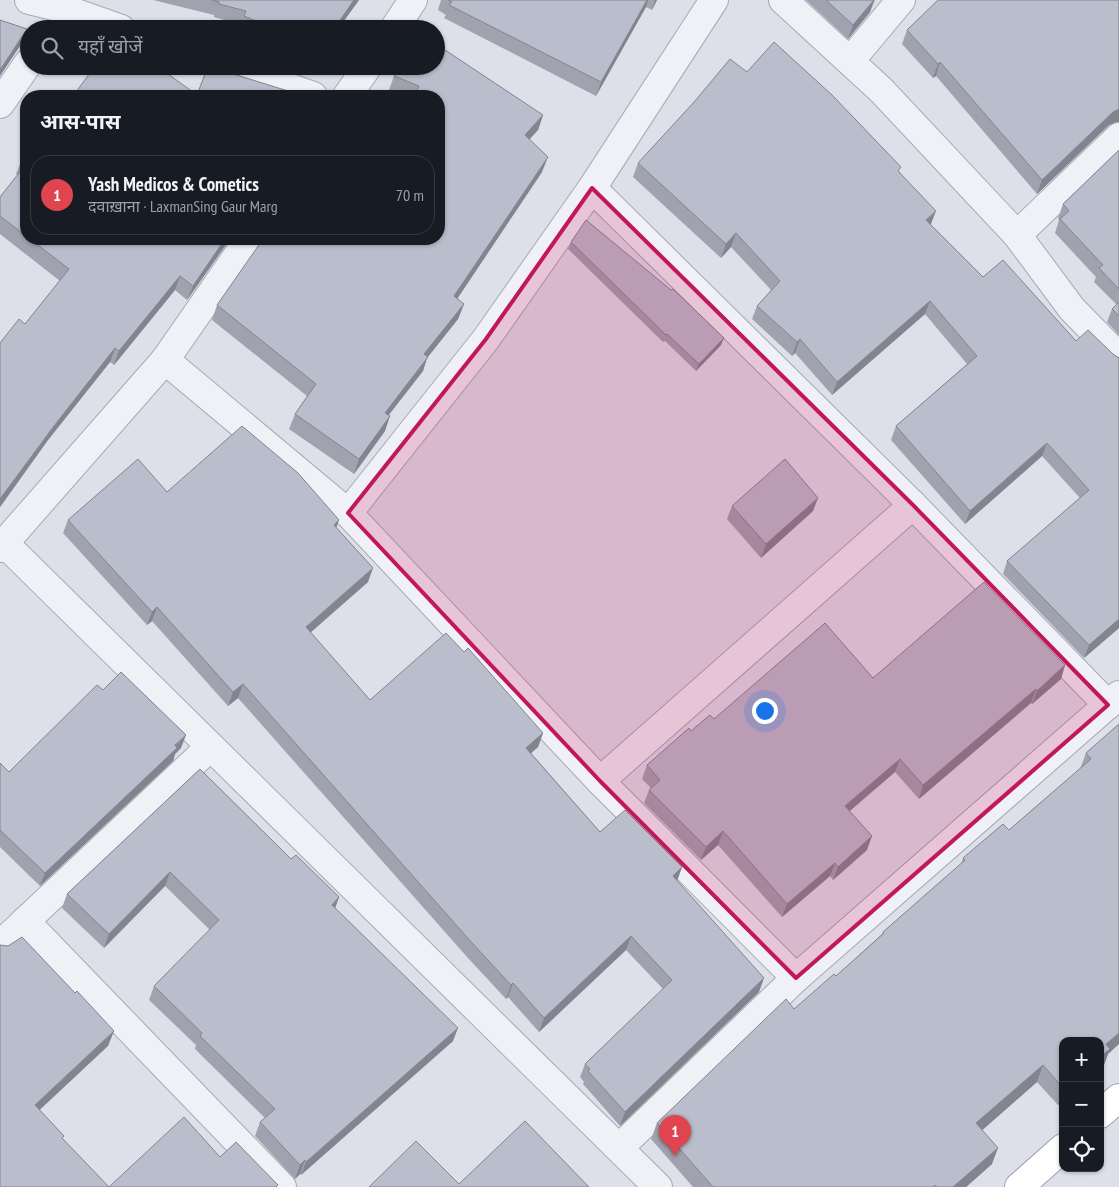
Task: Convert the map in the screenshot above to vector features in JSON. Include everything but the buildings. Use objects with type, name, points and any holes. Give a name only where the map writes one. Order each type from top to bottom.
[{"type":"main road","points":[[1104,1111],[1119,1098]]},
{"type":"main road","points":[[1019,1187],[1059,1152]]},
{"type":"street","points":[[29,0],[58,19]]},
{"type":"street","points":[[400,20],[413,0]]},
{"type":"street","points":[[348,513],[486,339],[592,188],[714,0]]},
{"type":"street","points":[[783,0],[881,90],[1018,235],[1072,309],[1119,357]]},
{"type":"street","points":[[850,61],[901,0]]},
{"type":"street","points":[[0,104],[20,75]]},
{"type":"street","points":[[253,75],[296,90]]},
{"type":"street","points":[[351,90],[362,75]]},
{"type":"street","points":[[1018,235],[1119,137]]},
{"type":"street","points":[[592,188],[913,506],[1113,700],[796,978],[619,1148]]},
{"type":"street","points":[[245,245],[165,360],[2,546],[210,747],[658,1187]]},
{"type":"street","points":[[165,360],[348,513],[600,781],[796,978]]},
{"type":"street","points":[[600,781],[913,506]]},
{"type":"street","points":[[0,945],[210,747]]},
{"type":"street","points":[[25,921],[282,1187]]},
{"type":"highlighted area","points":[[592,188],[913,505],[1108,705],[796,978],[600,781],[348,513],[486,339]]},
{"type":"place","name":"Yash Medicos & Cometics","points":[[675,1156]]}]
